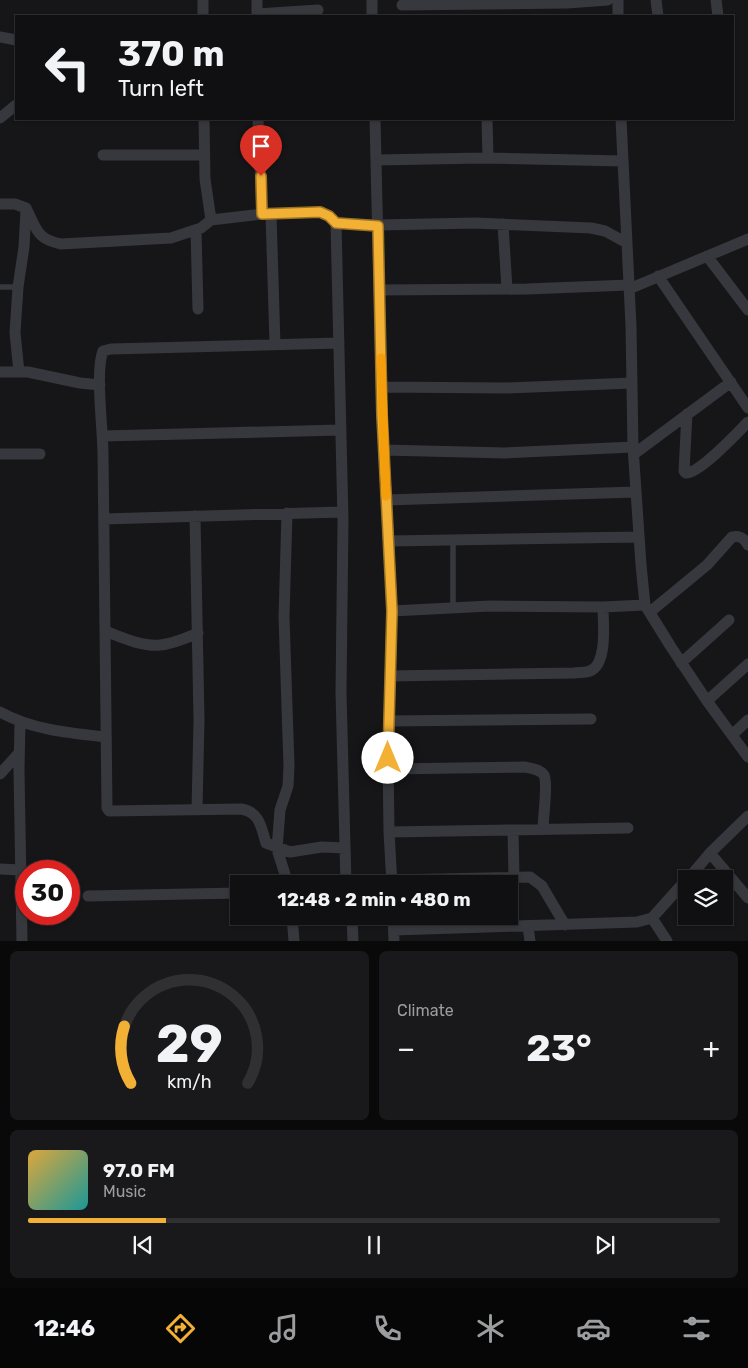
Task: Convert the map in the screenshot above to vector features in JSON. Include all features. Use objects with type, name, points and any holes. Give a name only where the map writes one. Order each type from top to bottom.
[{"type":"street","points":[[203,0],[203,15]]},
{"type":"street","points":[[257,0],[257,15],[318,10]]},
{"type":"street","points":[[372,0],[372,15]]},
{"type":"street","points":[[402,5],[479,2],[567,3],[608,0]]},
{"type":"street","points":[[618,0],[618,15]]},
{"type":"street","points":[[656,0],[658,15]]},
{"type":"street","points":[[716,0],[718,15]]},
{"type":"street","points":[[0,38],[15,40]]},
{"type":"street","points":[[0,118],[15,106]]},
{"type":"street","points":[[204,120],[204,179],[211,220]]},
{"type":"street","points":[[258,120],[275,344]]},
{"type":"street","points":[[375,120],[384,450],[392,611],[388,769],[392,875]]},
{"type":"street","points":[[488,120],[488,158]]},
{"type":"street","points":[[621,120],[629,287],[633,451],[639,537],[648,608],[681,663],[748,758]]},
{"type":"street","points":[[103,155],[204,155]]},
{"type":"street","points":[[376,160],[488,158],[623,161]]},
{"type":"street","points":[[0,204],[16,204],[26,208],[40,236],[48,242],[61,244],[170,238],[196,230],[211,220],[266,214],[320,212],[329,216],[336,223],[378,226],[475,223],[591,228],[605,231],[627,243]]},
{"type":"street","points":[[19,372],[15,333],[26,208]]},
{"type":"street","points":[[336,223],[342,512],[341,692],[346,875]]},
{"type":"street","points":[[503,224],[507,289]]},
{"type":"street","points":[[196,230],[198,309]]},
{"type":"street","points":[[379,290],[629,287],[707,256],[746,244]]},
{"type":"street","points":[[707,256],[748,310]]},
{"type":"street","points":[[658,276],[748,408]]},
{"type":"street","points":[[339,343],[111,349],[103,351],[100,358],[100,385],[103,436],[107,808],[109,811],[249,810],[256,815],[266,843],[277,849],[290,852],[322,848],[345,848]]},
{"type":"street","points":[[0,372],[28,372],[80,383],[100,385]]},
{"type":"street","points":[[384,450],[505,453],[633,451],[731,382]]},
{"type":"street","points":[[382,387],[505,388],[632,383]]},
{"type":"street","points":[[687,414],[684,471],[686,473],[694,471],[713,456],[748,422]]},
{"type":"street","points":[[103,436],[340,430]]},
{"type":"street","points":[[0,454],[40,454]]},
{"type":"street","points":[[386,500],[636,492]]},
{"type":"street","points":[[104,520],[342,512]]},
{"type":"street","points":[[285,875],[277,849],[280,810],[288,786],[289,766],[284,617],[287,513]]},
{"type":"street","points":[[195,516],[199,720],[197,810]]},
{"type":"street","points":[[388,541],[639,537]]},
{"type":"street","points":[[392,611],[541,605],[648,608],[695,576],[732,537],[742,537],[748,545]]},
{"type":"street","points":[[390,676],[574,673],[592,671],[600,663],[603,607]]},
{"type":"street","points":[[681,663],[729,620]]},
{"type":"street","points":[[105,631],[123,638],[158,646],[176,642],[198,633]]},
{"type":"street","points":[[707,701],[748,664]]},
{"type":"street","points":[[0,712],[20,722],[61,733],[106,737]]},
{"type":"street","points":[[389,721],[591,719]]},
{"type":"street","points":[[732,735],[748,720]]},
{"type":"street","points":[[20,722],[21,860]]},
{"type":"street","points":[[0,774],[19,753]]},
{"type":"street","points":[[388,769],[525,767],[538,770],[544,775],[545,784],[543,829]]},
{"type":"street","points":[[696,870],[748,816]]},
{"type":"street","points":[[389,832],[628,828]]},
{"type":"street","points":[[513,830],[514,875]]},
{"type":"street","points":[[710,853],[748,898]]},
{"type":"street","points":[[0,869],[15,870]]},
{"type":"street","points":[[518,878],[530,878],[542,886],[565,925]]},
{"type":"street","points":[[394,936],[528,926],[636,922],[652,918],[678,890]]},
{"type":"street","points":[[88,896],[230,894]]},
{"type":"street","points":[[652,918],[667,940]]},
{"type":"street","points":[[22,925],[22,940]]},
{"type":"street","points":[[293,925],[294,940]]},
{"type":"street","points":[[352,925],[353,940]]},
{"type":"street","points":[[528,926],[530,940]]},
{"type":"lane","points":[[0,287],[18,288]]},
{"type":"lane","points":[[453,541],[454,608]]},
{"type":"slow traffic","points":[[381,358],[386,496]]},
{"type":"route","points":[[261,176],[262,214],[320,212],[329,216],[336,223],[378,226],[382,415],[392,611],[388,758]]}]
